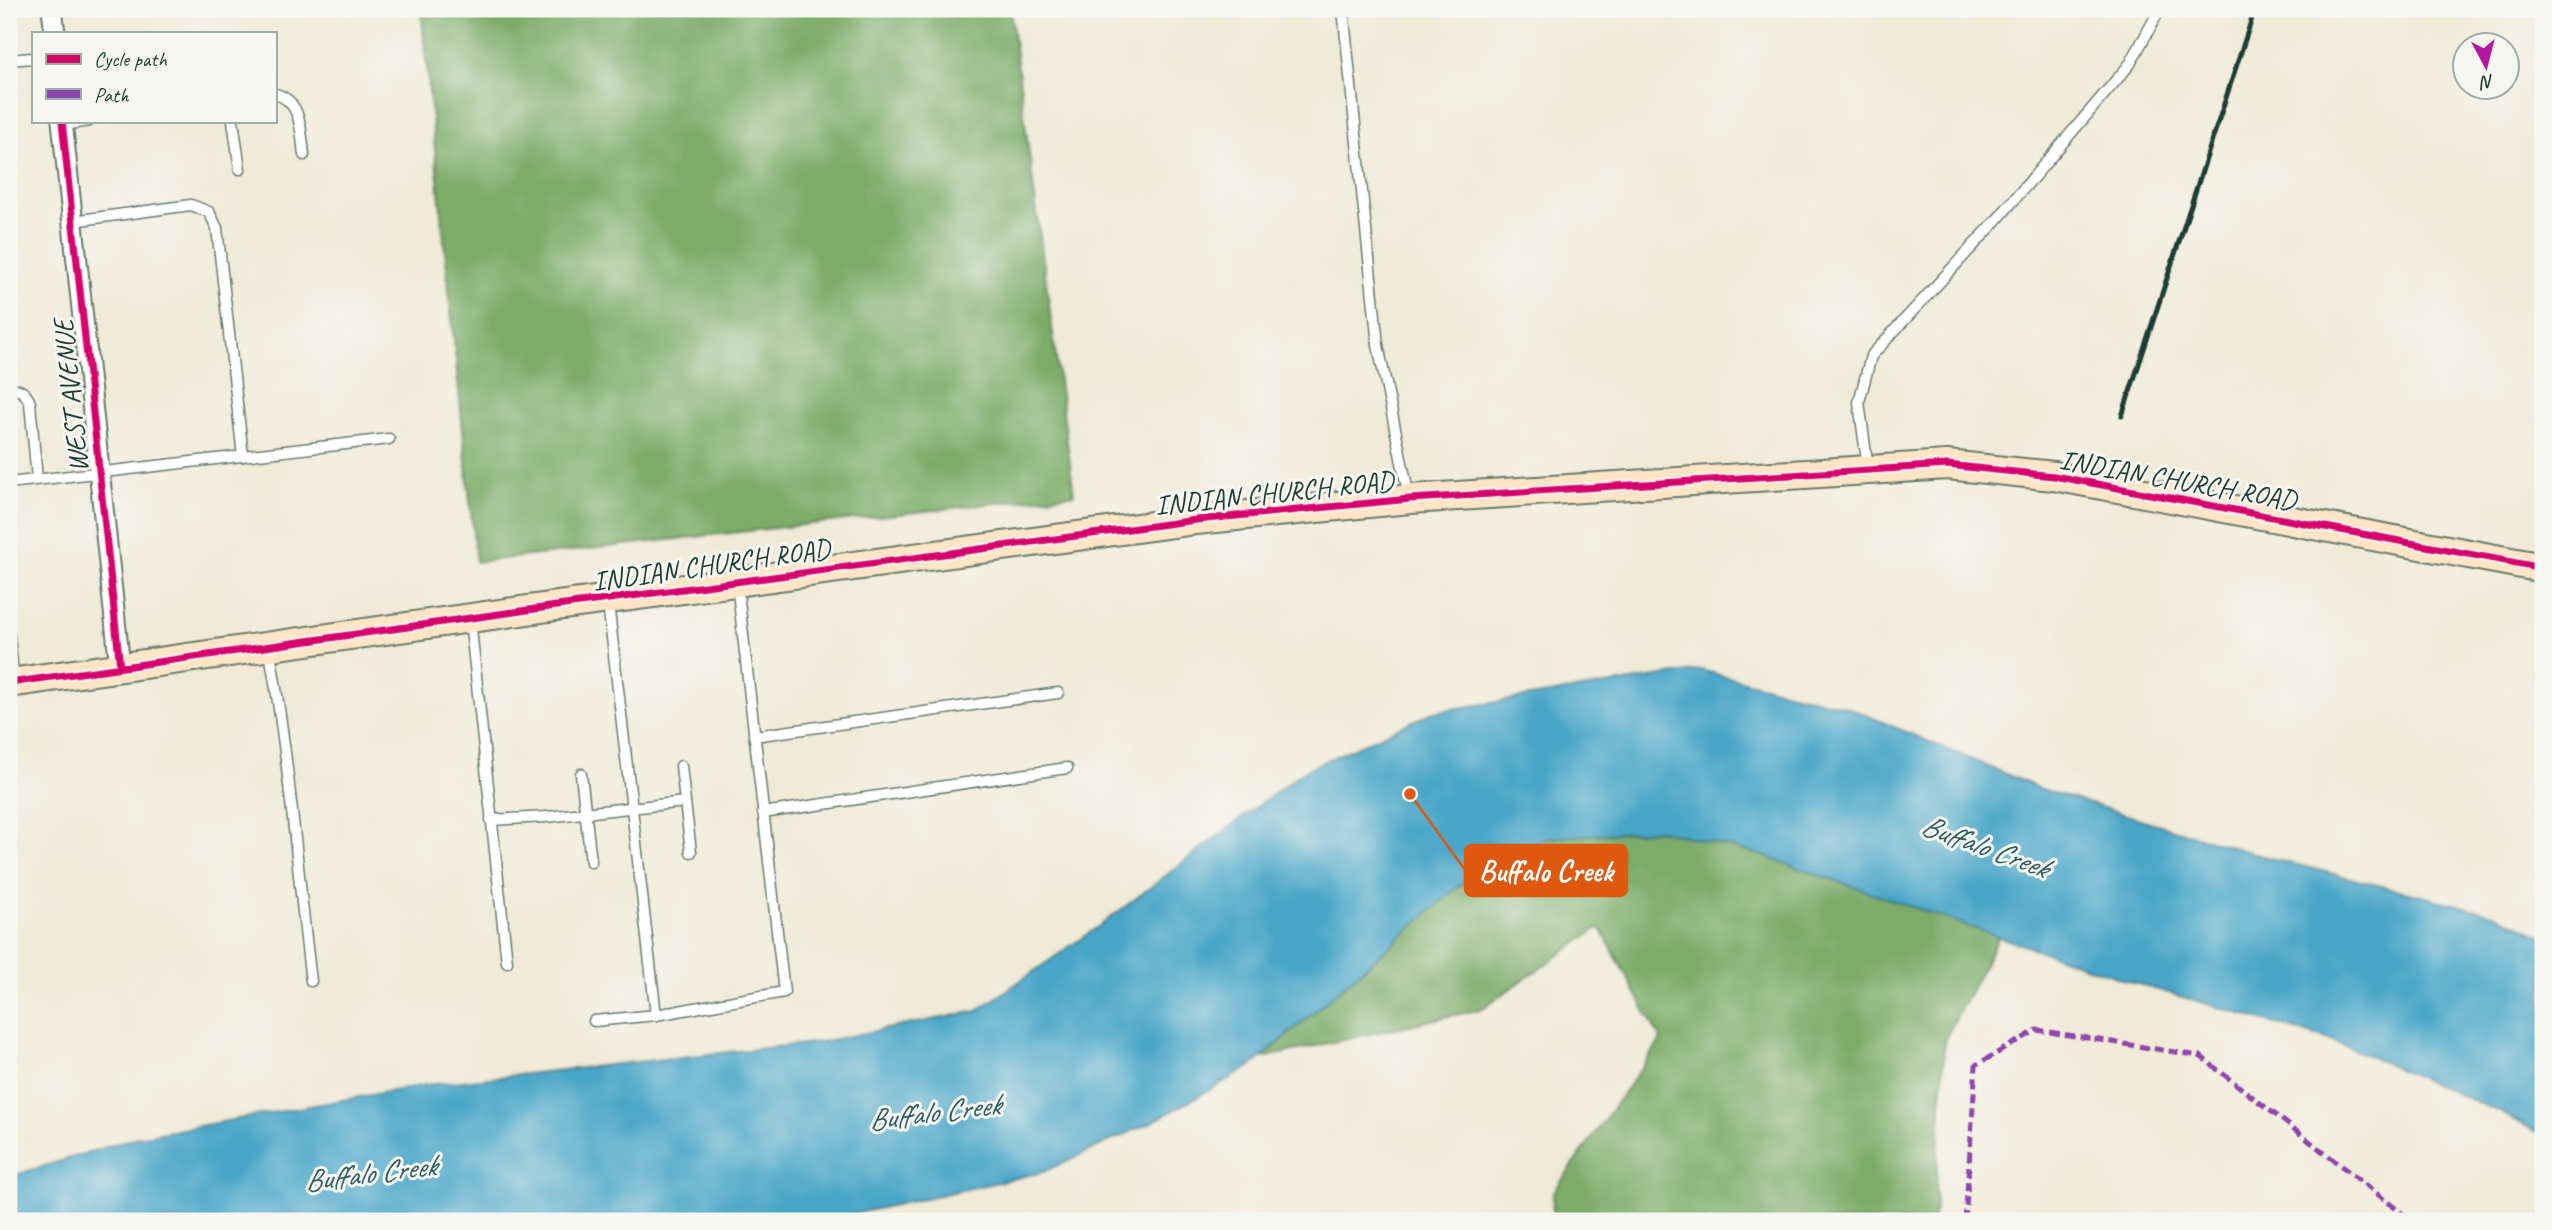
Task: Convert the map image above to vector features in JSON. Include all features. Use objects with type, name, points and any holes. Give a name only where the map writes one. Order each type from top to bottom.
[{"type":"street","points":[[52,9],[55,32]]},
{"type":"street","name":"WEST AVENUE","points":[[62,123],[120,667]]},
{"type":"street","name":"INDIAN CHURCH ROAD","points":[[11,682],[1196,520],[1410,499],[1947,465],[2054,476],[2543,568]]},
{"type":"lane","points":[[1343,9],[1378,345],[1410,499]]},
{"type":"lane","points":[[1868,469],[1859,402],[1871,356],[1996,221],[2130,64],[2160,9]]},
{"type":"lane","points":[[9,60],[32,58]]},
{"type":"lane","points":[[276,94],[292,103],[298,114],[304,155]]},
{"type":"lane","points":[[233,122],[240,169]]},
{"type":"lane","points":[[73,220],[191,205],[209,212],[217,228],[243,456]]},
{"type":"lane","points":[[9,388],[21,390],[30,403],[37,480]]},
{"type":"lane","points":[[9,483],[389,439]]},
{"type":"lane","points":[[594,1021],[656,1015],[784,992],[736,582]]},
{"type":"lane","points":[[608,599],[656,1015]]},
{"type":"lane","points":[[470,619],[507,962]]},
{"type":"lane","points":[[9,636],[11,682]]},
{"type":"lane","points":[[269,647],[286,751],[311,981]]},
{"type":"lane","points":[[754,736],[1058,693]]},
{"type":"lane","points":[[681,766],[691,852]]},
{"type":"lane","points":[[763,813],[1067,768]]},
{"type":"lane","points":[[581,774],[591,862]]},
{"type":"lane","points":[[491,820],[685,802]]},
{"type":"green space","points":[[421,9],[1010,9],[1074,494],[476,562]]},
{"type":"green space","points":[[1660,830],[1755,853],[1999,936],[1945,1039],[1934,1221],[1552,1221],[1553,1193],[1661,1040],[1600,927],[1481,1009],[1262,1058],[1470,876],[1546,838]]},
{"type":"water","points":[[1701,670],[1847,707],[2041,789],[2262,856],[2494,914],[2543,936],[2543,1135],[2498,1111],[2331,1040],[2131,982],[1755,853],[1660,830],[1546,838],[1470,876],[1252,1066],[1152,1122],[1043,1172],[841,1217],[655,1221],[9,1221],[9,1177],[138,1137],[425,1085],[820,1042],[977,1011],[1102,924],[1305,770],[1433,712]]},
{"type":"railway","points":[[2122,416],[2255,9]]},
{"type":"marked path","points":[[1965,1221],[1976,1065],[2037,1030],[2200,1056],[2412,1221]]},
{"type":"cycle path","points":[[62,122],[120,667]]},
{"type":"cycle path","points":[[9,683],[1196,520],[1410,499],[1947,465],[2054,476],[2543,568]]},
{"type":"place","name":"Buffalo Creek","points":[[1410,794]]}]
